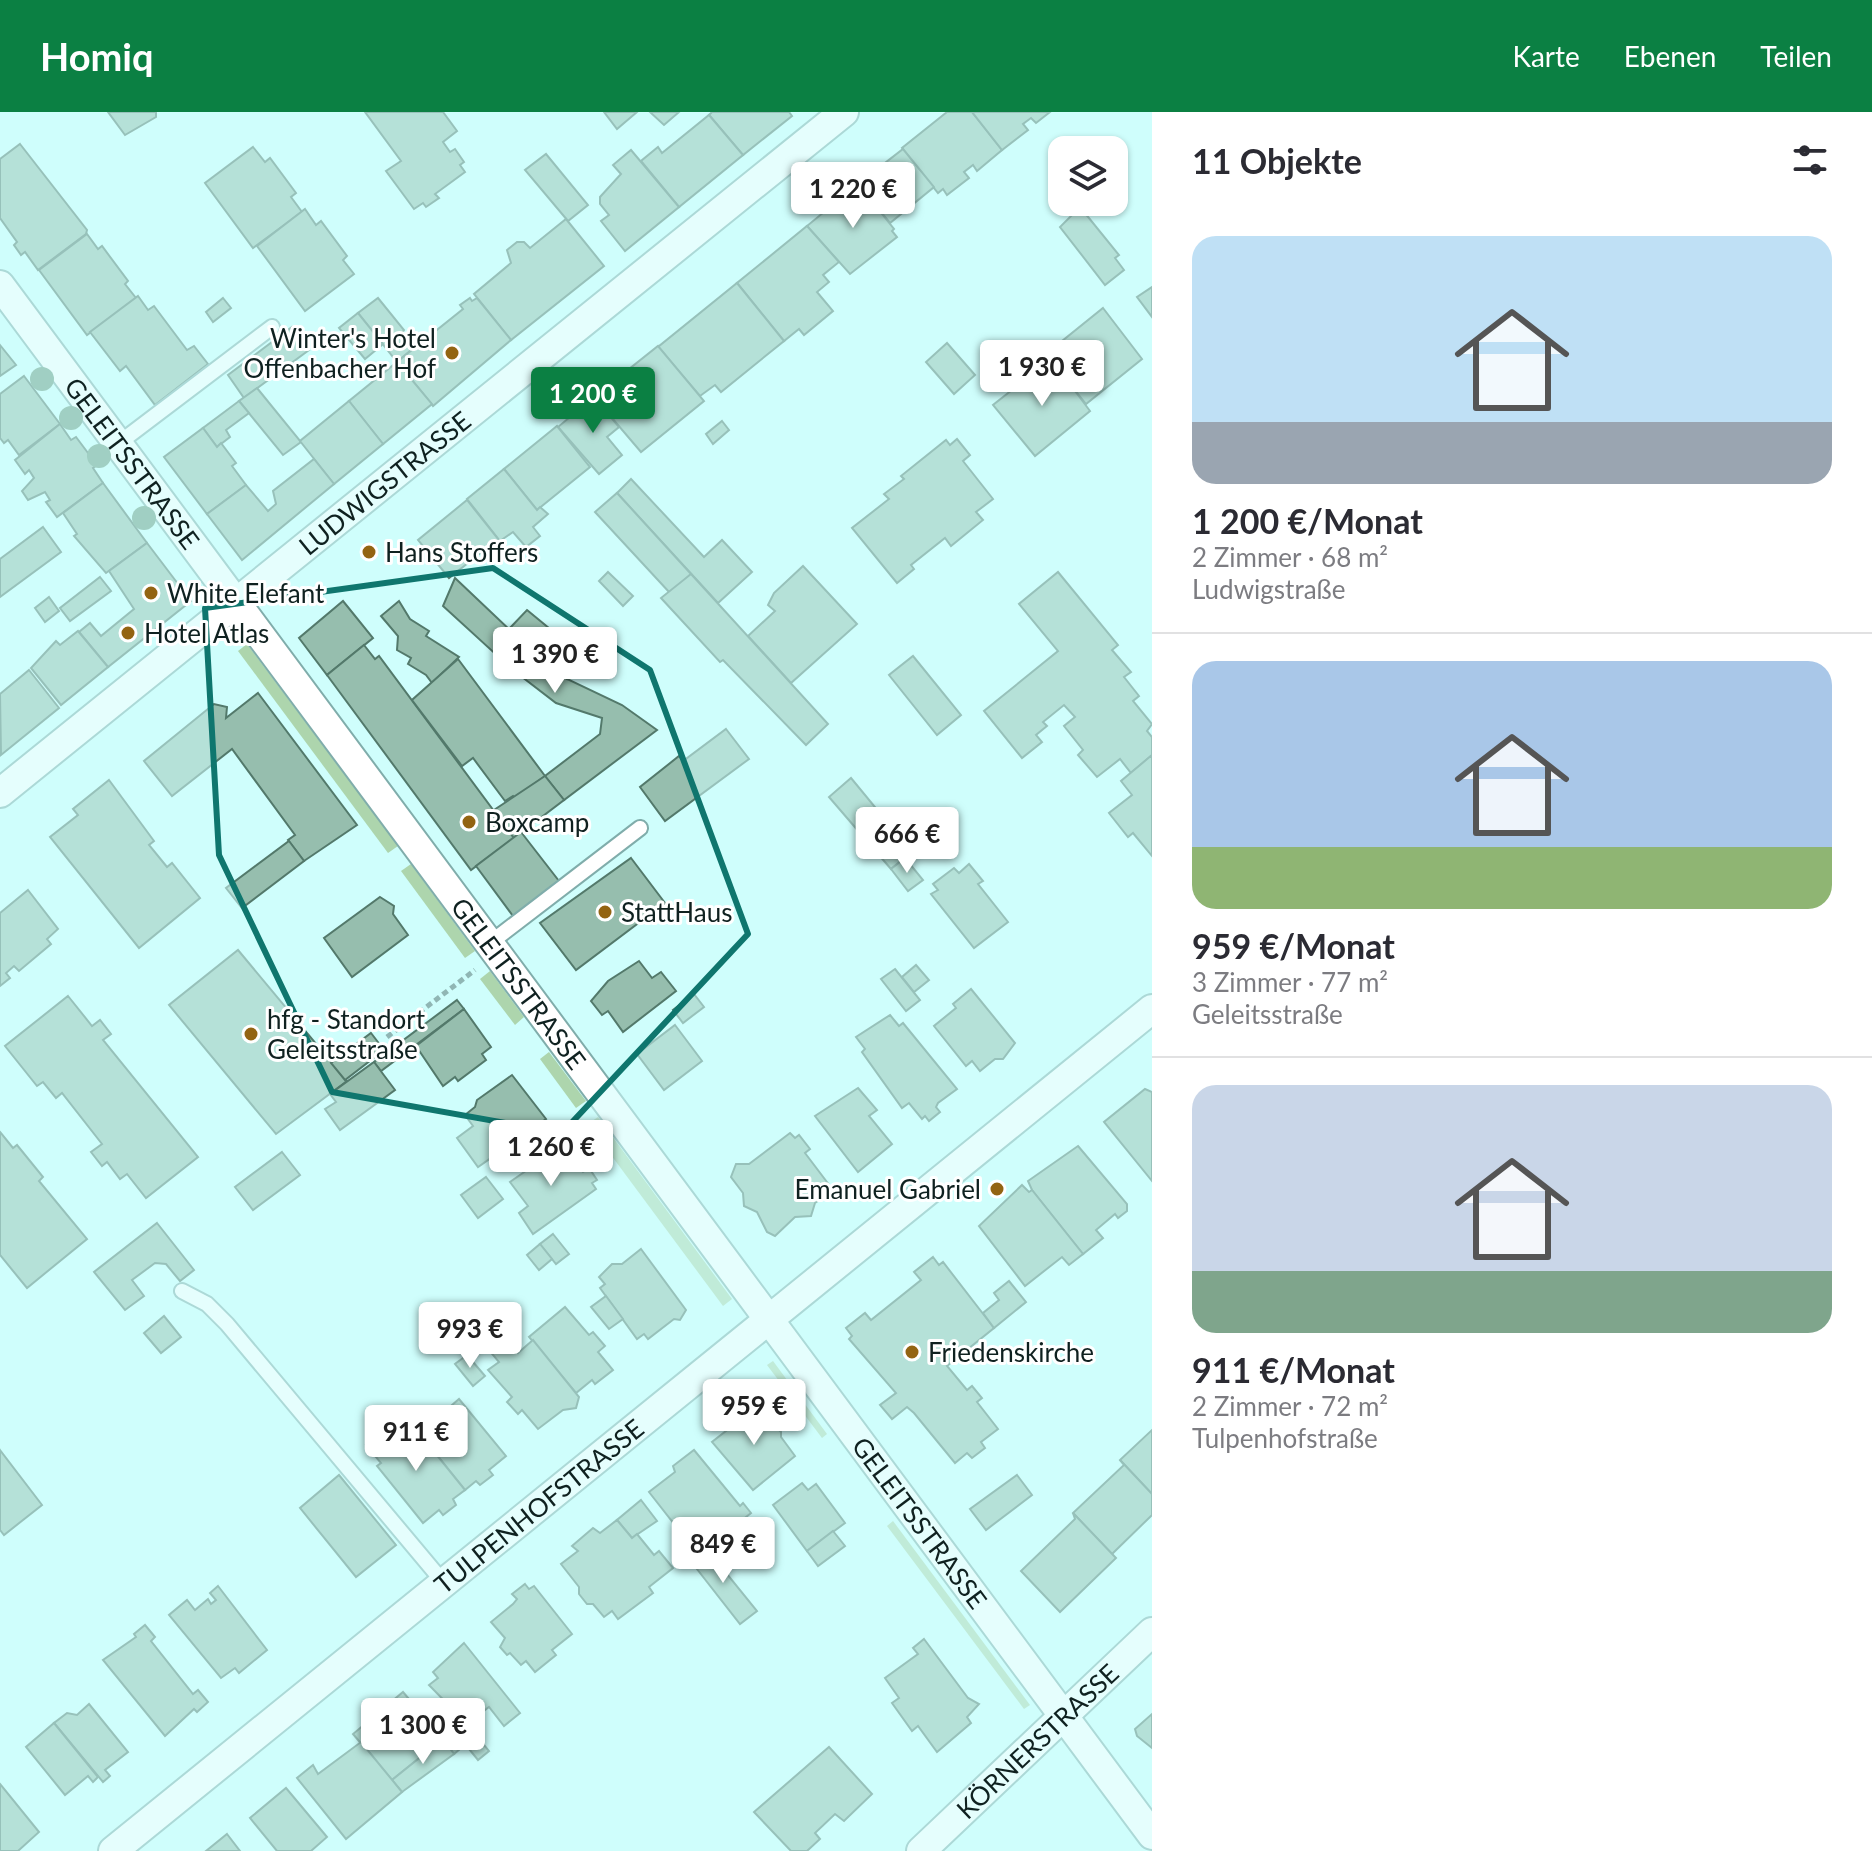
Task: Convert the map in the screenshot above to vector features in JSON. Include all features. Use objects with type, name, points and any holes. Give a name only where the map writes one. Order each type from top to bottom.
[{"type":"street","name":"LUDWIGSTRASSE","points":[[0,793],[844,112]]},
{"type":"street","name":"GELEITSSTRASSE","points":[[0,285],[1152,1835]]},
{"type":"street","name":"TULPENHOFSTRASSE","points":[[113,1851],[1152,1009]]},
{"type":"street","name":"KÖRNERSTRASSE","points":[[921,1851],[1152,1632]]},
{"type":"lane","points":[[119,443],[272,327]]},
{"type":"lane","points":[[494,948],[640,828]]},
{"type":"lane","points":[[182,1291],[207,1304],[227,1324],[444,1583]]},
{"type":"path","points":[[387,1037],[494,948]]},
{"type":"highlighted area","points":[[493,568],[650,670],[748,934],[562,1133],[332,1092],[219,855],[205,608]]},
{"type":"green space","points":[[247,644],[398,846],[388,853],[238,651]]},
{"type":"green space","points":[[411,864],[475,951],[465,958],[401,871]]},
{"type":"green space","points":[[490,971],[524,1017],[515,1025],[480,979]]},
{"type":"green space","points":[[549,1052],[586,1101],[576,1108],[540,1059]]},
{"type":"green space","points":[[598,1117],[732,1299],[723,1306],[588,1124]]},
{"type":"green space","points":[[773,1361],[827,1434],[822,1438],[767,1365]]},
{"type":"green space","points":[[893,1521],[1030,1705],[1024,1709],[887,1526]]},
{"type":"building","points":[[108,112],[156,112],[156,117],[125,135]]},
{"type":"building","points":[[365,112],[443,112],[457,131],[443,142],[450,152],[455,149],[464,162],[460,165],[465,172],[435,194],[439,198],[426,207],[423,203],[414,209],[386,171],[401,161]]},
{"type":"building","points":[[604,112],[637,112],[617,129]]},
{"type":"building","points":[[650,112],[679,112],[664,125]]},
{"type":"building","points":[[712,112],[789,112],[792,116],[743,155],[709,115]]},
{"type":"building","points":[[947,112],[972,112],[1002,150],[977,171],[973,165],[964,172],[969,178],[947,195],[943,189],[938,193],[902,148]]},
{"type":"building","points":[[972,112],[1050,112],[1036,123],[1031,118],[1023,124],[1028,130],[1002,150]]},
{"type":"building","points":[[709,115],[743,155],[679,207],[641,161],[658,147],[662,153]]},
{"type":"building","points":[[20,144],[87,230],[86,234],[38,270],[25,252],[21,255],[14,245],[17,242],[0,218],[0,159]]},
{"type":"building","points":[[253,147],[265,162],[270,158],[296,193],[291,197],[302,212],[253,248],[205,183]]},
{"type":"building","points":[[903,149],[934,187],[890,223],[858,184]]},
{"type":"building","points":[[631,150],[679,207],[625,251],[601,221],[609,215],[600,204],[600,197],[621,174],[613,165]]},
{"type":"building","points":[[546,154],[588,205],[568,221],[525,170]]},
{"type":"building","points":[[858,184],[897,237],[850,274],[807,226]]},
{"type":"building","points":[[305,209],[316,225],[321,221],[347,256],[343,260],[354,274],[305,311],[257,246]]},
{"type":"building","points":[[1071,216],[1087,216],[1119,255],[1115,258],[1124,270],[1105,285],[1060,227]]},
{"type":"building","points":[[566,219],[604,266],[511,340],[474,294],[511,263],[507,250],[517,242],[524,242],[530,248]]},
{"type":"building","points":[[807,226],[839,262],[823,275],[829,282],[817,292],[833,311],[804,335],[799,329],[784,341],[737,283]]},
{"type":"building","points":[[87,234],[98,249],[102,246],[128,281],[125,284],[136,298],[87,335],[39,270]]},
{"type":"building","points":[[737,283],[784,341],[721,392],[715,385],[700,396],[658,347]]},
{"type":"building","points":[[1152,287],[1152,317],[1137,297]]},
{"type":"building","points":[[138,296],[148,310],[154,306],[187,350],[194,346],[208,364],[155,405],[126,366],[120,371],[90,332]]},
{"type":"building","points":[[223,298],[231,308],[213,322],[206,312]]},
{"type":"building","points":[[378,298],[404,330],[402,333],[411,344],[418,344],[397,362],[358,313]]},
{"type":"building","name":"Winter's Hotel Offenbacher Hof","points":[[470,298],[472,301],[477,298],[511,340],[433,406],[397,362],[463,309],[460,305]]},
{"type":"building","points":[[1103,308],[1142,359],[1086,404],[1046,354]]},
{"type":"building","points":[[358,313],[383,344],[365,359],[339,328]]},
{"type":"building","points":[[292,327],[309,350],[244,398],[228,375]]},
{"type":"building","points":[[947,343],[975,375],[954,394],[926,362]]},
{"type":"building","points":[[0,345],[16,365],[0,376]]},
{"type":"building","points":[[658,346],[704,401],[641,452],[594,397]]},
{"type":"building","points":[[1051,359],[1090,411],[1035,456],[993,405]]},
{"type":"building","points":[[397,362],[432,404],[383,444],[349,401]]},
{"type":"building","points":[[24,376],[60,424],[19,455],[8,440],[4,443],[0,438],[0,394]]},
{"type":"building","points":[[257,388],[301,442],[283,455],[239,401]]},
{"type":"building","points":[[594,397],[619,427],[607,437],[622,455],[599,474],[558,427]]},
{"type":"building","points":[[239,401],[249,413],[226,430],[230,437],[217,447],[203,428]]},
{"type":"building","points":[[349,401],[383,444],[334,484],[300,441]]},
{"type":"building","points":[[722,421],[729,430],[713,444],[706,434]]},
{"type":"building","points":[[60,424],[71,440],[76,437],[97,465],[93,468],[103,483],[57,517],[46,502],[50,500],[45,492],[28,500],[22,491],[34,478],[29,470],[25,474],[15,460]]},
{"type":"building","points":[[557,426],[590,467],[537,510],[504,469]]},
{"type":"building","points":[[203,428],[217,447],[221,443],[236,463],[232,466],[246,485],[207,514],[164,457]]},
{"type":"building","points":[[957,439],[970,455],[963,461],[993,499],[976,512],[983,520],[951,546],[945,538],[911,565],[914,569],[897,583],[852,528],[889,499],[884,494],[904,479],[901,476],[946,440],[950,445]]},
{"type":"building","points":[[314,459],[334,484],[242,560],[207,514],[246,485],[268,511],[276,504],[273,491]]},
{"type":"building","points":[[504,469],[537,510],[540,507],[548,514],[533,527],[540,536],[526,547],[513,532],[500,541],[467,499]]},
{"type":"building","points":[[631,479],[704,557],[722,540],[752,572],[718,603],[617,493]]},
{"type":"building","points":[[103,483],[147,543],[106,573],[74,536],[77,534],[63,513]]},
{"type":"building","points":[[617,493],[691,574],[670,593],[595,512]]},
{"type":"building","points":[[467,500],[498,539],[449,578],[418,540]]},
{"type":"building","points":[[43,527],[61,552],[0,597],[0,559]]},
{"type":"building","points":[[147,543],[191,601],[108,667],[79,632],[90,623],[101,636],[134,609],[109,571]]},
{"type":"building","points":[[803,566],[857,624],[791,683],[748,636],[775,611],[768,605],[774,593]]},
{"type":"building","points":[[608,572],[633,596],[623,606],[599,581]]},
{"type":"building","points":[[1058,572],[1118,645],[1112,650],[1131,672],[1124,677],[1139,696],[1133,701],[1152,724],[1147,731],[1152,737],[1152,755],[1131,773],[1120,759],[1097,777],[1078,755],[1083,750],[1064,726],[1075,717],[1064,705],[1043,722],[1047,726],[1036,735],[1042,742],[1022,758],[984,711],[1058,651],[1019,604]]},
{"type":"building","points":[[691,574],[828,724],[806,745],[723,660],[720,662],[661,598]]},
{"type":"building","points":[[100,577],[111,591],[70,621],[60,608]]},
{"type":"building","points":[[455,578],[533,652],[567,679],[622,705],[657,730],[564,800],[545,776],[600,734],[602,718],[556,703],[513,670],[443,606]]},
{"type":"building","points":[[49,597],[59,611],[45,622],[35,608]]},
{"type":"building","points":[[343,601],[373,638],[327,675],[299,638]]},
{"type":"building","points":[[399,601],[410,619],[429,631],[426,636],[459,657],[432,683],[426,675],[408,664],[411,658],[397,650],[398,636],[381,616]]},
{"type":"building","points":[[527,610],[584,657],[567,679],[509,629]]},
{"type":"building","points":[[78,631],[108,667],[61,705],[31,668],[56,641],[60,645]]},
{"type":"building","points":[[364,645],[375,659],[379,656],[514,838],[471,870],[327,675]]},
{"type":"building","points":[[913,656],[961,715],[937,735],[889,675]]},
{"type":"building","points":[[458,659],[545,776],[515,798],[513,796],[505,801],[473,758],[462,766],[412,700]]},
{"type":"building","points":[[29,670],[59,708],[1,755],[0,694]]},
{"type":"building","points":[[258,693],[357,825],[304,861],[288,840],[295,835],[232,749],[172,796],[144,761],[214,704],[227,707],[226,718]]},
{"type":"building","points":[[726,729],[749,759],[665,821],[640,787],[679,756],[683,761]]},
{"type":"building","points":[[1152,755],[1152,856],[1133,833],[1128,837],[1109,813],[1132,795],[1121,781]]},
{"type":"building","points":[[545,776],[564,800],[514,838],[494,810]]},
{"type":"building","points":[[851,778],[912,852],[891,869],[829,797]]},
{"type":"building","points":[[109,780],[154,841],[149,845],[167,867],[172,863],[200,898],[139,948],[50,837],[78,815],[73,809]]},
{"type":"building","points":[[521,832],[559,881],[513,916],[476,866]]},
{"type":"building","points":[[289,841],[304,861],[242,908],[226,888]]},
{"type":"building","name":"StattHaus","points":[[631,858],[665,903],[576,970],[540,923]]},
{"type":"building","points":[[905,858],[923,880],[908,891],[891,869]]},
{"type":"building","points":[[969,864],[983,881],[978,884],[1008,922],[974,948],[931,894],[938,890],[933,884],[954,868],[959,873]]},
{"type":"building","points":[[28,890],[58,929],[47,939],[51,944],[19,971],[14,966],[6,973],[10,978],[0,986],[0,913]]},
{"type":"building","points":[[380,897],[394,906],[393,914],[408,935],[352,977],[324,938]]},
{"type":"building","name":"hfg - Standort Geleitsstraße","points":[[238,950],[347,1081],[276,1134],[169,1005]]},
{"type":"building","points":[[639,961],[652,978],[661,972],[676,991],[623,1032],[608,1011],[602,1015],[591,1001],[608,981]]},
{"type":"building","points":[[916,965],[929,980],[914,992],[902,977]]},
{"type":"building","points":[[895,969],[920,1000],[906,1011],[881,979]]},
{"type":"building","points":[[971,989],[1015,1043],[1003,1059],[995,1059],[980,1071],[972,1061],[966,1066],[934,1026],[956,1008],[953,1004]]},
{"type":"building","points":[[694,994],[704,1007],[683,1023],[673,1010]]},
{"type":"building","points":[[68,996],[92,1026],[100,1020],[111,1034],[103,1040],[198,1157],[146,1198],[127,1174],[120,1179],[107,1162],[102,1166],[91,1152],[102,1144],[62,1093],[56,1098],[43,1082],[37,1086],[5,1046]]},
{"type":"building","points":[[457,1000],[464,1009],[381,1071],[374,1062]]},
{"type":"building","points":[[464,1009],[491,1047],[482,1054],[486,1060],[458,1081],[455,1077],[443,1086],[416,1046]]},
{"type":"building","points":[[890,1015],[899,1026],[903,1023],[957,1089],[938,1103],[936,1107],[940,1112],[929,1121],[925,1116],[922,1119],[909,1103],[902,1108],[862,1052],[865,1049],[856,1037]]},
{"type":"building","points":[[675,1025],[702,1061],[664,1090],[637,1054]]},
{"type":"building","points":[[371,1033],[384,1050],[345,1080],[331,1063]]},
{"type":"building","points":[[374,1062],[395,1090],[340,1130],[325,1109],[336,1102],[330,1094]]},
{"type":"building","points":[[512,1075],[546,1119],[478,1167],[457,1138],[473,1126],[465,1115],[475,1107],[477,1100]]},
{"type":"building","points":[[858,1088],[877,1110],[869,1116],[892,1144],[858,1172],[815,1116]]},
{"type":"building","points":[[1145,1089],[1152,1092],[1152,1181],[1104,1122]]},
{"type":"building","points":[[0,1132],[13,1148],[17,1145],[43,1177],[39,1181],[87,1239],[27,1288],[0,1255]]},
{"type":"building","points":[[790,1133],[795,1138],[799,1135],[810,1149],[805,1153],[833,1190],[815,1203],[811,1216],[795,1217],[775,1236],[767,1232],[757,1212],[744,1206],[743,1193],[731,1177],[736,1164],[749,1164]]},
{"type":"building","points":[[1078,1146],[1127,1204],[1127,1211],[1118,1218],[1115,1214],[1096,1230],[1103,1238],[1083,1254],[1028,1181]]},
{"type":"building","points":[[564,1149],[583,1172],[589,1168],[597,1180],[592,1183],[596,1189],[533,1234],[519,1213],[528,1206],[510,1182],[530,1168],[526,1162],[540,1152],[546,1162]]},
{"type":"building","points":[[282,1152],[300,1175],[253,1210],[235,1187]]},
{"type":"building","points":[[486,1177],[503,1199],[478,1218],[461,1195]]},
{"type":"building","points":[[1022,1185],[1029,1192],[1032,1190],[1083,1254],[1069,1265],[1062,1257],[1025,1286],[979,1226]]},
{"type":"building","points":[[157,1223],[194,1270],[180,1281],[166,1264],[155,1263],[132,1280],[144,1296],[125,1310],[94,1272]]},
{"type":"building","points":[[553,1234],[569,1254],[556,1264],[540,1244]]},
{"type":"building","points":[[540,1244],[552,1259],[539,1270],[527,1255]]},
{"type":"building","points":[[641,1249],[686,1310],[680,1320],[674,1319],[648,1339],[644,1334],[637,1339],[600,1288],[605,1284],[599,1277],[612,1264],[622,1264]]},
{"type":"building","name":"Friedenskirche","points":[[933,1257],[939,1265],[943,1262],[994,1328],[947,1366],[967,1390],[972,1386],[982,1398],[977,1402],[998,1429],[981,1442],[985,1448],[972,1458],[967,1453],[955,1463],[907,1407],[892,1419],[880,1405],[896,1393],[849,1339],[852,1336],[846,1328],[865,1313],[871,1320],[921,1280],[914,1272]]},
{"type":"building","points":[[1009,1281],[1026,1302],[994,1328],[983,1313],[999,1300],[994,1293]]},
{"type":"building","points":[[606,1296],[623,1319],[609,1329],[591,1307]]},
{"type":"building","points":[[565,1307],[589,1335],[593,1332],[605,1346],[598,1352],[613,1370],[595,1384],[592,1380],[576,1393],[529,1337]]},
{"type":"building","points":[[164,1316],[181,1337],[161,1353],[144,1333]]},
{"type":"building","points":[[504,1336],[518,1353],[533,1340],[579,1397],[576,1408],[563,1410],[538,1429],[522,1410],[518,1414],[507,1402],[512,1397],[488,1370],[499,1362],[488,1349]]},
{"type":"building","points":[[467,1355],[485,1376],[473,1386],[455,1364]]},
{"type":"building","points":[[459,1399],[506,1456],[489,1470],[493,1475],[480,1485],[476,1481],[465,1490],[415,1428],[432,1414],[436,1419]]},
{"type":"building","points":[[753,1403],[781,1432],[781,1437],[795,1456],[753,1490],[712,1442],[740,1420],[737,1416]]},
{"type":"building","points":[[388,1428],[398,1441],[415,1428],[465,1490],[453,1499],[456,1505],[443,1515],[439,1510],[423,1523],[377,1466],[381,1463],[366,1445]]},
{"type":"building","points":[[1152,1430],[1152,1494],[1120,1460]]},
{"type":"building","points":[[0,1450],[42,1505],[4,1535],[0,1530]]},
{"type":"building","points":[[694,1450],[740,1506],[743,1503],[751,1513],[726,1533],[717,1521],[689,1543],[649,1492],[675,1472],[673,1466]]},
{"type":"building","points":[[1120,1460],[1152,1494],[1152,1515],[1112,1554],[1073,1513],[1124,1465]]},
{"type":"building","points":[[339,1475],[396,1545],[356,1577],[300,1508]]},
{"type":"building","points":[[1017,1475],[1032,1495],[986,1530],[970,1509]]},
{"type":"building","points":[[802,1483],[808,1490],[816,1484],[845,1523],[807,1551],[773,1505]]},
{"type":"building","points":[[641,1500],[657,1521],[632,1538],[617,1520]]},
{"type":"building","points":[[1073,1513],[1116,1558],[1060,1612],[1021,1571],[1075,1519]]},
{"type":"building","points":[[617,1520],[632,1538],[637,1534],[654,1555],[659,1551],[673,1568],[649,1587],[653,1593],[618,1619],[612,1611],[604,1617],[593,1604],[587,1604],[579,1594],[579,1587],[561,1564],[578,1551],[572,1546],[593,1528],[600,1533]]},
{"type":"building","points":[[833,1531],[845,1546],[818,1566],[807,1551]]},
{"type":"building","points":[[697,1537],[757,1611],[740,1624],[693,1564],[704,1555],[692,1541]]},
{"type":"building","points":[[525,1584],[529,1589],[534,1586],[572,1634],[552,1650],[556,1655],[535,1672],[526,1661],[521,1665],[510,1653],[507,1655],[500,1647],[505,1638],[491,1622],[513,1604],[517,1599],[512,1594]]},
{"type":"building","points":[[218,1586],[267,1650],[239,1673],[235,1668],[221,1678],[169,1615],[187,1600],[195,1610],[208,1599],[211,1604],[216,1600],[210,1593]]},
{"type":"building","points":[[145,1625],[155,1637],[151,1641],[193,1694],[198,1690],[208,1702],[197,1712],[194,1709],[165,1736],[103,1660],[136,1637],[134,1634]]},
{"type":"building","points":[[924,1639],[968,1698],[979,1704],[967,1717],[971,1723],[937,1752],[918,1726],[912,1731],[892,1703],[899,1698],[885,1678],[918,1654],[913,1648]]},
{"type":"building","points":[[464,1643],[520,1713],[504,1726],[489,1707],[467,1724],[429,1685],[438,1678],[433,1672]]},
{"type":"building","points":[[403,1692],[443,1739],[392,1780],[353,1734]]},
{"type":"building","points":[[89,1704],[128,1752],[105,1770],[110,1776],[103,1782],[54,1723],[67,1713],[77,1715]]},
{"type":"building","points":[[1152,1714],[1152,1748],[1137,1736],[1135,1729]]},
{"type":"building","points":[[443,1717],[466,1744],[454,1754],[431,1726]]},
{"type":"building","points":[[54,1723],[98,1777],[93,1782],[88,1776],[65,1795],[26,1747]]},
{"type":"building","points":[[471,1729],[489,1751],[478,1760],[460,1738]]},
{"type":"building","points":[[443,1739],[454,1754],[402,1792],[392,1780]]},
{"type":"building","points":[[361,1742],[402,1792],[346,1839],[297,1778],[313,1765],[318,1774]]},
{"type":"building","points":[[829,1747],[872,1794],[844,1821],[835,1814],[815,1833],[820,1839],[807,1851],[791,1851],[754,1812]]},
{"type":"building","points":[[0,1784],[39,1832],[18,1851],[0,1851]]},
{"type":"building","points":[[286,1788],[327,1837],[311,1851],[277,1851],[250,1818]]},
{"type":"building","points":[[227,1834],[240,1851],[206,1851]]},
{"type":"place","name":"Winter's Hotel Offenbacher Hof","points":[[452,353]]},
{"type":"place","name":"Hans Stoffers","points":[[369,552]]},
{"type":"place","name":"White Elefant","points":[[151,593]]},
{"type":"place","name":"Hotel Atlas","points":[[128,633]]},
{"type":"place","name":"Boxcamp","points":[[469,822]]},
{"type":"place","name":"StattHaus","points":[[605,912]]},
{"type":"place","name":"hfg - Standort Geleitsstraße","points":[[251,1034]]},
{"type":"place","name":"Emanuel Gabriel","points":[[997,1189]]},
{"type":"place","name":"Friedenskirche","points":[[912,1352]]}]
